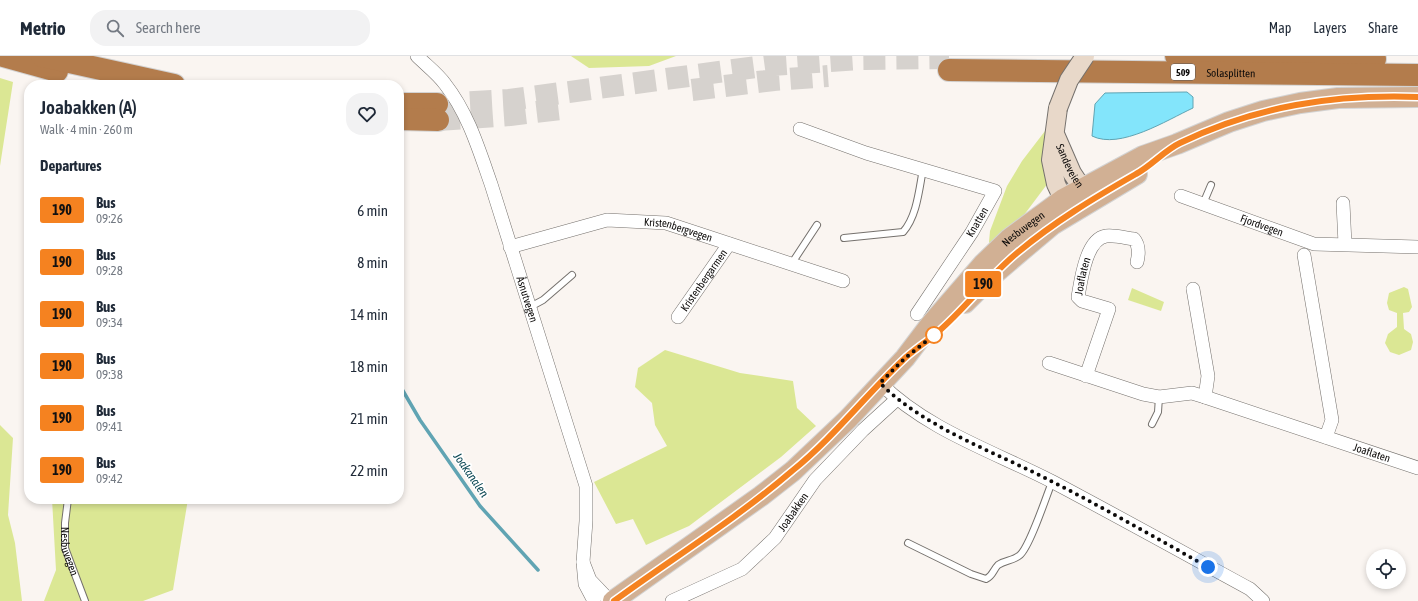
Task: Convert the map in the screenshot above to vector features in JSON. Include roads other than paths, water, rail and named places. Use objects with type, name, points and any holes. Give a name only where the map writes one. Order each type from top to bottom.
[{"type":"highway","points":[[3,56],[91,80]]},
{"type":"highway","points":[[42,56],[151,80]]},
{"type":"highway","name":"Solasplitten","points":[[1033,56],[949,64],[1418,75]]},
{"type":"highway","name":"Solasplitten","points":[[1176,56],[1418,60]]},
{"type":"highway","points":[[404,105],[438,112],[404,118]]},
{"type":"main road","name":"Nesbuvegen","points":[[614,601],[793,471],[848,419],[905,358],[924,320],[1010,238],[1143,156],[1177,144],[1229,122],[1263,111],[1300,103],[1371,96],[1418,97]]},
{"type":"street","name":"Åsnutvegen","points":[[417,56],[445,84],[468,122],[479,150],[530,307],[586,486],[586,521],[583,562],[585,584],[594,601]]},
{"type":"street","name":"Sandeveien","points":[[1076,198],[1072,173],[1055,134],[1058,108],[1069,80],[1085,56]]},
{"type":"street","name":"Knatten","points":[[800,129],[866,153],[995,191],[924,320]]},
{"type":"street","name":"Fjordvegen","points":[[1181,196],[1314,244],[1418,247]]},
{"type":"street","points":[[1343,203],[1344,244]]},
{"type":"street","name":"Kristenbergvegen","points":[[510,247],[607,220],[666,223],[843,281]]},
{"type":"street","name":"Joaflaten","points":[[1086,376],[1109,309],[1082,302],[1078,297],[1090,249],[1097,239],[1107,236],[1134,239],[1137,243],[1137,262]]},
{"type":"street","name":"Kristenbergarmen","points":[[678,317],[729,244]]},
{"type":"street","points":[[1304,255],[1332,420],[1326,437]]},
{"type":"street","points":[[1192,289],[1208,376],[1205,397]]},
{"type":"street","name":"Joaflaten","points":[[1050,363],[1142,394],[1159,397],[1192,393],[1418,468]]},
{"type":"street","points":[[880,383],[897,399],[943,427],[1052,482],[1250,589],[1263,601]]},
{"type":"street","name":"Joabakken","points":[[672,601],[742,569],[776,538],[815,480],[863,430],[897,399]]},
{"type":"street","name":"Åsnutvegen","points":[[583,562],[590,580],[610,601]]},
{"type":"lane","points":[[844,238],[903,232],[909,226],[913,215],[923,169]]},
{"type":"lane","points":[[1203,204],[1211,185]]},
{"type":"lane","points":[[792,264],[817,225]]},
{"type":"lane","points":[[530,307],[543,300],[572,275]]},
{"type":"lane","points":[[1152,424],[1158,412],[1159,397]]},
{"type":"lane","points":[[908,543],[971,574],[986,579],[990,577],[1000,564],[1014,560],[1022,554],[1028,544],[1052,482]]},
{"type":"lane","name":"Nesbuvegen","points":[[67,504],[65,523],[65,548],[85,601]]},
{"type":"water","points":[[1187,92],[1193,97],[1193,108],[1157,126],[1143,132],[1116,139],[1103,139],[1092,136],[1095,104],[1105,93]]},
{"type":"waterway","name":"Joakanalen","points":[[404,393],[420,420],[480,506],[538,570]]},
{"type":"tunnel","points":[[437,104],[509,100],[771,65],[860,59],[949,58]]},
{"type":"tunnel","points":[[692,90],[774,80],[828,76]]},
{"type":"tunnel","points":[[438,120],[510,115],[561,109]]}]
